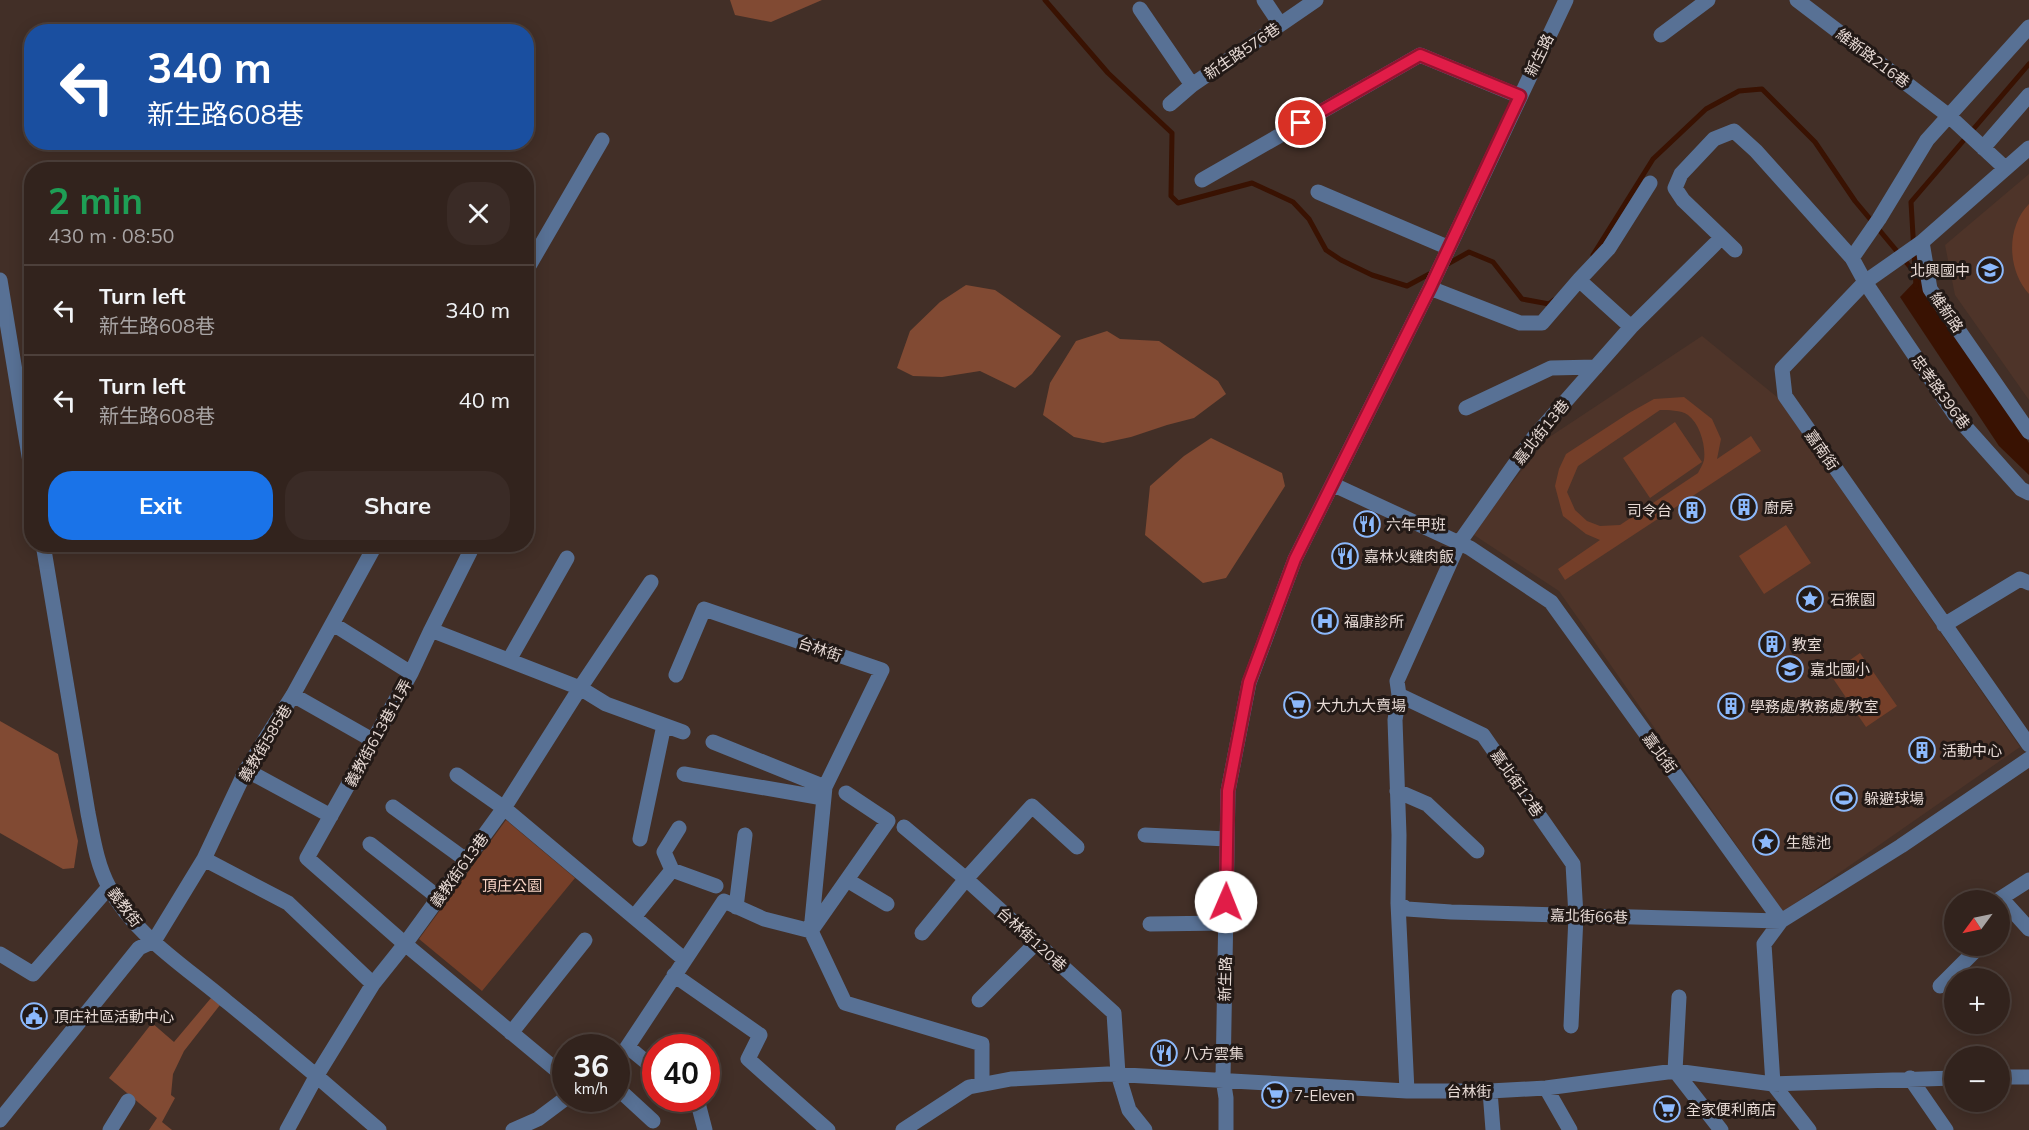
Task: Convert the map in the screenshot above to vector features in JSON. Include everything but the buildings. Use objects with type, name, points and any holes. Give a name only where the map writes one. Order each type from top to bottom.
[{"type":"street","points":[[1264,0],[1280,24]]},
{"type":"street","name":"新生路576巷","points":[[1170,104],[1192,85],[1316,0]]},
{"type":"street","name":"新生路","points":[[1227,1130],[1223,1079],[1228,791],[1249,682],[1295,559],[1334,485],[1430,288],[1566,0]]},
{"type":"street","points":[[1661,35],[1708,0]]},
{"type":"street","name":"維新路216巷","points":[[1797,0],[1949,116],[1983,148]]},
{"type":"street","points":[[1140,9],[1192,85]]},
{"type":"street","points":[[1852,258],[1927,141],[2029,27]]},
{"type":"street","points":[[1202,180],[1420,55],[1520,96]]},
{"type":"street","points":[[2005,168],[1983,148],[2029,95]]},
{"type":"street","name":"忠孝路396巷","points":[[1735,250],[1683,200],[1675,188],[1681,174],[1714,139],[1734,131],[1756,151],[1852,258],[1865,282],[1954,415],[2021,489],[2029,493]]},
{"type":"street","points":[[534,258],[602,140]]},
{"type":"street","points":[[1922,242],[2029,148]]},
{"type":"street","points":[[1430,288],[1520,323],[1542,323],[1610,248],[1650,183]]},
{"type":"street","points":[[1318,192],[1447,248]]},
{"type":"street","name":"嘉南街","points":[[1922,242],[1865,282],[1782,369],[1785,396],[2029,745]]},
{"type":"street","name":"維新路","points":[[1922,242],[1930,289],[2029,432]]},
{"type":"street","name":"嘉北街13巷","points":[[1459,543],[1534,437],[1632,327],[1715,244]]},
{"type":"street","points":[[0,280],[24,426]]},
{"type":"street","points":[[1579,280],[1632,327]]},
{"type":"street","points":[[1466,408],[1551,368],[1596,367]]},
{"type":"street","name":"嘉北街","points":[[1334,485],[1459,543],[1551,602],[1781,921]]},
{"type":"street","points":[[1407,1091],[1398,903],[1395,720],[1400,695],[1397,681],[1459,543]]},
{"type":"street","name":"義教街","points":[[44,552],[88,813],[97,856],[109,887],[128,915],[154,941],[317,1075],[379,1130]]},
{"type":"street","name":"義教街585巷","points":[[154,941],[204,859],[246,770],[293,696],[372,552]]},
{"type":"street","name":"義教街613巷11弄","points":[[405,944],[307,858],[411,673],[470,552]]},
{"type":"street","points":[[508,660],[567,558]]},
{"type":"street","points":[[1944,625],[2020,579],[2029,583]]},
{"type":"street","name":"義教街613巷","points":[[287,1130],[317,1075],[373,984],[504,808],[651,582]]},
{"type":"street","name":"台林街","points":[[676,675],[704,609],[882,670],[824,792],[811,931]]},
{"type":"street","points":[[333,624],[411,673]]},
{"type":"street","points":[[431,630],[580,688],[606,704],[683,732]]},
{"type":"street","name":"嘉北街12巷","points":[[1400,695],[1483,735],[1573,864],[1576,916],[1571,1026]]},
{"type":"street","points":[[293,696],[374,741]]},
{"type":"street","points":[[640,839],[664,725]]},
{"type":"street","points":[[713,742],[824,792]]},
{"type":"street","points":[[1809,1130],[1773,1084],[1764,944],[1781,921],[1901,846],[2029,759]]},
{"type":"street","points":[[246,770],[331,816]]},
{"type":"street","points":[[684,774],[824,792]]},
{"type":"street","points":[[457,775],[504,808],[685,960]]},
{"type":"street","points":[[1397,791],[1427,804],[1477,851]]},
{"type":"street","points":[[811,931],[888,821],[846,793]]},
{"type":"street","points":[[922,933],[966,879],[1032,806],[1077,847]]},
{"type":"street","points":[[393,807],[466,860]]},
{"type":"street","name":"台林街120巷","points":[[904,827],[966,879],[1114,1013],[1118,1074],[1129,1110],[1145,1130]]},
{"type":"street","points":[[679,828],[664,852],[672,870],[716,886]]},
{"type":"street","points":[[736,907],[745,835]]},
{"type":"street","points":[[1145,836],[1227,839]]},
{"type":"street","points":[[370,844],[439,898]]},
{"type":"street","points":[[204,859],[288,903],[373,984]]},
{"type":"street","points":[[634,917],[672,870]]},
{"type":"street","points":[[847,880],[887,904]]},
{"type":"street","points":[[2010,892],[2029,880]]},
{"type":"street","points":[[0,954],[33,974],[109,887]]},
{"type":"street","points":[[630,1044],[724,901],[764,919],[811,931]]},
{"type":"street","name":"嘉北街66巷","points":[[1398,903],[1407,909],[1440,911],[1781,921]]},
{"type":"street","points":[[2010,910],[2029,929]]},
{"type":"street","points":[[1150,924],[1226,923]]},
{"type":"street","points":[[811,931],[845,1003],[982,1044],[982,1084]]},
{"type":"street","points":[[512,1033],[585,940]]},
{"type":"street","points":[[0,1120],[139,948],[154,941]]},
{"type":"street","points":[[979,1000],[1036,943]]},
{"type":"street","points":[[405,944],[552,1066]]},
{"type":"street","points":[[1940,986],[1970,956]]},
{"type":"street","points":[[674,975],[760,1035],[748,1059],[828,1130]]},
{"type":"street","points":[[1679,997],[1675,1071],[1721,1130]]},
{"type":"street","points":[[630,1049],[642,1058]]},
{"type":"street","name":"台林街","points":[[909,1129],[969,1087],[1011,1079],[1118,1074],[1407,1091],[1490,1091],[1546,1088],[1675,1071],[1773,1084],[1944,1078]]},
{"type":"street","points":[[2010,1077],[2029,1077]]},
{"type":"street","points":[[1910,1078],[1946,1130]]},
{"type":"street","points":[[1546,1088],[1570,1130]]},
{"type":"street","points":[[1490,1091],[1492,1130]]},
{"type":"street","points":[[630,1099],[653,1120]]},
{"type":"street","points":[[118,1127],[128,1101]]},
{"type":"street","points":[[513,1130],[538,1119],[552,1108]]},
{"type":"street","points":[[700,1112],[705,1130]]},
{"type":"shaded area","points":[[730,0],[822,0],[771,22],[735,15]]},
{"type":"shaded area","name":"北興國中","points":[[2029,174],[2029,400],[1955,295],[1945,245]]},
{"type":"shaded area","points":[[1922,274],[2029,443],[2029,475],[1999,446],[1900,297]]},
{"type":"shaded area","points":[[966,285],[995,290],[1061,336],[1032,374],[1015,388],[980,371],[942,377],[913,376],[897,368],[910,331],[940,302]]},
{"type":"shaded area","points":[[1107,331],[1120,339],[1159,341],[1218,381],[1226,394],[1194,418],[1131,437],[1103,443],[1074,437],[1043,415],[1050,383],[1076,341]]},
{"type":"shaded area","name":"嘉北國小","points":[[1702,336],[1777,397],[2020,747],[1783,912],[1559,591],[1471,533],[1548,438]]},
{"type":"shaded area","points":[[1211,438],[1282,473],[1285,486],[1226,578],[1203,583],[1145,535],[1150,486],[1184,456]]},
{"type":"shaded area","points":[[0,721],[58,754],[78,841],[74,868],[63,869],[0,833]]},
{"type":"shaded area","points":[[211,998],[220,1005],[184,1051],[173,1074],[171,1095],[175,1098],[162,1122],[172,1130],[149,1130],[157,1118],[109,1078],[152,1023],[174,1042]]},
{"type":"green space","points":[[2029,204],[2029,294],[2016,273],[2012,249],[2016,224],[2021,213]]},
{"type":"green space","points":[[1684,397],[1712,419],[1721,439],[1717,459],[1751,436],[1761,451],[1565,580],[1558,569],[1600,540],[1586,534],[1563,516],[1555,486],[1566,454],[1654,399]],"holes":[[[1660,410],[1685,413],[1696,424],[1703,442],[1704,454],[1704,462],[1698,473],[1620,525],[1600,526],[1587,521],[1575,510],[1567,492],[1578,466]]]},
{"type":"green space","points":[[1675,422],[1702,462],[1650,498],[1623,458]]},
{"type":"green space","points":[[1786,525],[1811,563],[1764,594],[1739,556]]},
{"type":"green space","points":[[1860,653],[1897,706],[1866,727],[1830,674]]},
{"type":"green space","name":"頂庄公園","points":[[506,820],[575,878],[482,991],[419,939]]},
{"type":"waterway","points":[[1045,0],[1108,73],[1172,133],[1171,196],[1178,203],[1252,183],[1293,202],[1309,219],[1326,250],[1341,260],[1372,275],[1407,286],[1433,272]]},
{"type":"waterway","points":[[1916,286],[1911,202],[2029,64]]},
{"type":"waterway","points":[[1593,255],[1653,159],[1706,109],[1739,91],[1762,89],[1815,142],[1855,201],[1916,274]]},
{"type":"waterway","points":[[1444,266],[1469,252],[1493,262],[1522,299],[1549,304],[1554,300]]},
{"type":"place","name":"北興國中","points":[[1990,270]]},
{"type":"place","name":"廚房","points":[[1744,507]]},
{"type":"place","name":"司令台","points":[[1692,510]]},
{"type":"place","name":"六年甲班","points":[[1367,524]]},
{"type":"place","name":"嘉林火雞肉飯","points":[[1345,556]]},
{"type":"place","name":"石猴園","points":[[1810,599]]},
{"type":"place","name":"福康診所","points":[[1325,621]]},
{"type":"place","name":"教室","points":[[1772,644]]},
{"type":"place","name":"嘉北國小","points":[[1790,669]]},
{"type":"place","name":"大九九大賣場","points":[[1297,705]]},
{"type":"place","name":"學務處/教務處/教室","points":[[1731,706]]},
{"type":"place","name":"活動中心","points":[[1922,750]]},
{"type":"place","name":"躲避球場","points":[[1844,798]]},
{"type":"place","name":"生態池","points":[[1766,842]]},
{"type":"place","name":"頂庄社區活動中心","points":[[34,1016]]},
{"type":"place","name":"八方雲集","points":[[1164,1053]]},
{"type":"place","name":"7-Eleven","points":[[1275,1095]]},
{"type":"place","name":"全家便利商店","points":[[1667,1109]]},
{"type":"route","points":[[1226,902],[1228,791],[1249,682],[1295,559],[1334,485],[1430,288],[1520,96],[1420,55],[1301,123]]}]
